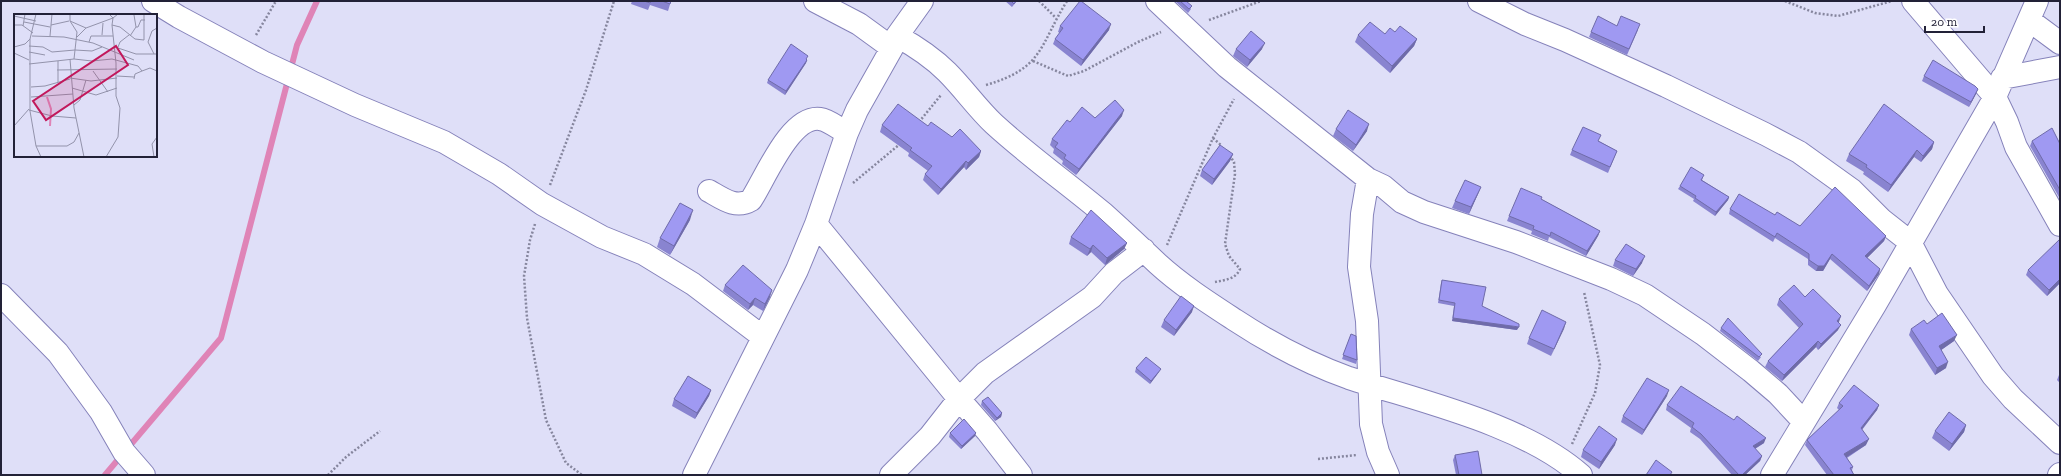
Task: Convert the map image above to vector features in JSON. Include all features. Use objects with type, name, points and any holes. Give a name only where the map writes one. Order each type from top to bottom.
[{"type":"street","points":[[154,1],[179,17],[297,78],[355,105],[444,142],[499,174],[542,204],[602,237],[650,258],[693,284],[763,337]]},
{"type":"street","points":[[815,1],[895,42],[930,56],[959,85],[987,117],[1009,138],[1038,163],[1093,205],[1148,254],[1189,287],[1234,319],[1267,339],[1334,371],[1475,419],[1524,439],[1573,468]]},
{"type":"street","points":[[694,475],[797,270],[826,197],[847,134],[864,96],[895,42],[922,1]]},
{"type":"street","points":[[1157,1],[1244,81],[1284,111],[1368,179],[1383,186],[1402,202],[1516,242],[1611,279],[1646,295],[1672,312],[1751,371],[1778,394],[1804,422]]},
{"type":"street","points":[[1479,1],[1525,24],[1565,40],[1666,86],[1800,152],[1852,190],[1882,220],[1910,242],[1937,294],[1993,376],[2013,399],[2060,443]]},
{"type":"street","points":[[1913,1],[1998,88],[2007,122],[2016,147],[2060,225]]},
{"type":"street","points":[[1772,475],[1910,242],[1998,88],[2033,11],[2060,43]]},
{"type":"street","points":[[1998,88],[2060,67]]},
{"type":"street","points":[[709,191],[733,203],[743,204],[751,200],[793,131],[808,121],[819,119],[847,134]]},
{"type":"street","points":[[1368,179],[1362,214],[1358,268],[1367,321],[1371,424],[1376,446],[1388,475]]},
{"type":"street","points":[[816,224],[959,399],[987,431],[1021,475]]},
{"type":"street","points":[[891,475],[930,436],[959,399],[985,373],[1092,297],[1114,273],[1148,254]]},
{"type":"street","points":[[1,295],[58,353],[101,412],[124,452],[144,475]]},
{"type":"path","points":[[254,57],[276,1]]},
{"type":"path","points":[[582,475],[566,463],[546,420],[527,318],[524,276],[530,240],[542,204],[586,90],[614,1]]},
{"type":"path","points":[[1039,1],[1056,18]]},
{"type":"path","points":[[917,125],[959,85],[1008,78],[1033,61],[1042,49],[1056,18],[1067,1]]},
{"type":"path","points":[[1033,61],[1068,76],[1084,70],[1138,42],[1156,36],[1179,22],[1200,24],[1261,1]]},
{"type":"path","points":[[1786,1],[1815,13],[1838,16],[1892,1]]},
{"type":"path","points":[[1148,254],[1160,256],[1173,235],[1213,138],[1244,81]]},
{"type":"path","points":[[1213,138],[1224,149]]},
{"type":"path","points":[[826,197],[851,184],[865,174],[894,150],[903,140]]},
{"type":"path","points":[[1189,287],[1231,278],[1238,274],[1240,269],[1229,256],[1225,244],[1235,174],[1234,162],[1229,154]]},
{"type":"path","points":[[1573,468],[1595,393],[1600,365],[1581,268]]},
{"type":"path","points":[[328,475],[346,457],[380,431]]},
{"type":"path","points":[[1318,459],[1351,457],[1376,446]]},
{"type":"building","points":[[662,1],[671,1],[670,4]]},
{"type":"building","points":[[1080,1],[1111,24],[1083,60],[1055,39],[1063,28],[1060,26]]},
{"type":"building","points":[[1180,1],[1186,1],[1192,6],[1189,9]]},
{"type":"building","points":[[1598,16],[1617,26],[1621,16],[1640,24],[1629,49],[1591,32]]},
{"type":"building","points":[[1370,22],[1385,34],[1390,28],[1395,32],[1400,26],[1417,39],[1392,66],[1358,35]]},
{"type":"building","points":[[1251,31],[1265,43],[1250,60],[1236,49]]},
{"type":"building","points":[[791,44],[808,56],[806,59],[807,60],[786,91],[768,80]]},
{"type":"building","points":[[1933,60],[1978,89],[1971,102],[1924,76]]},
{"type":"building","points":[[1115,100],[1124,110],[1079,169],[1064,158],[1066,155],[1055,147],[1058,143],[1052,139],[1067,120],[1070,122],[1082,107],[1095,118]]},
{"type":"building","points":[[898,104],[928,126],[931,122],[952,137],[960,129],[981,151],[968,163],[966,161],[941,189],[925,174],[932,166],[910,150],[912,148],[882,125]]},
{"type":"building","points":[[1884,104],[1934,142],[1923,156],[1917,150],[1891,185],[1866,167],[1867,165],[1849,154]]},
{"type":"building","points":[[1348,110],[1369,124],[1356,145],[1336,129]]},
{"type":"building","points":[[1583,127],[1601,135],[1598,141],[1617,151],[1610,167],[1572,150]]},
{"type":"building","points":[[2052,128],[2060,144],[2060,190],[2032,141]]},
{"type":"building","points":[[1220,145],[1233,154],[1214,179],[1202,170]]},
{"type":"building","points":[[1691,167],[1704,175],[1701,180],[1729,197],[1716,212],[1695,198],[1696,196],[1680,186]]},
{"type":"building","points":[[1465,180],[1481,187],[1471,207],[1455,201]]},
{"type":"building","points":[[1835,187],[1886,236],[1865,256],[1880,269],[1869,286],[1832,254],[1824,266],[1818,266],[1809,260],[1809,254],[1777,233],[1775,237],[1730,209],[1739,194],[1775,215],[1777,212],[1800,226]]},
{"type":"building","points":[[1521,188],[1542,197],[1541,199],[1600,231],[1587,251],[1551,232],[1550,236],[1533,229],[1534,226],[1509,216]]},
{"type":"building","points":[[680,203],[693,210],[674,246],[660,238]]},
{"type":"building","points":[[1091,210],[1127,243],[1107,258],[1093,245],[1090,249],[1071,237]]},
{"type":"building","points":[[2060,239],[2060,279],[2049,290],[2028,270]]},
{"type":"building","points":[[1626,244],[1645,256],[1636,269],[1615,260]]},
{"type":"building","points":[[743,265],[772,290],[765,304],[755,298],[750,304],[725,285]]},
{"type":"building","points":[[1442,280],[1486,287],[1482,306],[1519,324],[1519,327],[1453,318],[1455,303],[1439,300]]},
{"type":"building","points":[[1794,285],[1805,297],[1813,289],[1841,316],[1837,321],[1841,325],[1821,344],[1818,341],[1784,375],[1768,361],[1803,324],[1779,299]]},
{"type":"building","points":[[1181,296],[1194,306],[1176,330],[1164,320]]},
{"type":"building","points":[[1542,310],[1566,322],[1554,349],[1529,338]]},
{"type":"building","points":[[1942,313],[1957,335],[1939,346],[1948,362],[1937,368],[1911,329],[1924,320],[1927,324]]},
{"type":"building","points":[[1728,318],[1762,354],[1759,357],[1721,328]]},
{"type":"building","points":[[1351,334],[1356,336],[1357,360],[1343,355]]},
{"type":"building","points":[[1146,357],[1161,369],[1151,381],[1136,368]]},
{"type":"building","points":[[688,376],[711,390],[697,413],[674,399]]},
{"type":"building","points":[[1647,378],[1669,390],[1644,430],[1623,416]]},
{"type":"building","points":[[1854,385],[1879,405],[1861,428],[1869,439],[1844,454],[1853,467],[1850,468],[1854,475],[1834,475],[1807,440],[1843,406],[1839,403]]},
{"type":"building","points":[[1681,386],[1734,420],[1737,416],[1766,438],[1753,446],[1762,456],[1742,475],[1739,475],[1701,434],[1692,427],[1694,423],[1667,405]]},
{"type":"building","points":[[988,397],[1002,413],[997,418],[982,401]]},
{"type":"building","points":[[1949,412],[1966,425],[1952,444],[1935,431]]},
{"type":"building","points":[[964,419],[976,433],[962,446],[950,433]]},
{"type":"building","points":[[1599,426],[1617,439],[1601,462],[1583,450]]},
{"type":"building","points":[[1478,451],[1482,475],[1459,475],[1455,455]]},
{"type":"building","points":[[1656,460],[1672,472],[1670,475],[1646,475]]},
{"type":"waterway","points":[[105,475],[221,338],[297,45],[317,1]]}]
